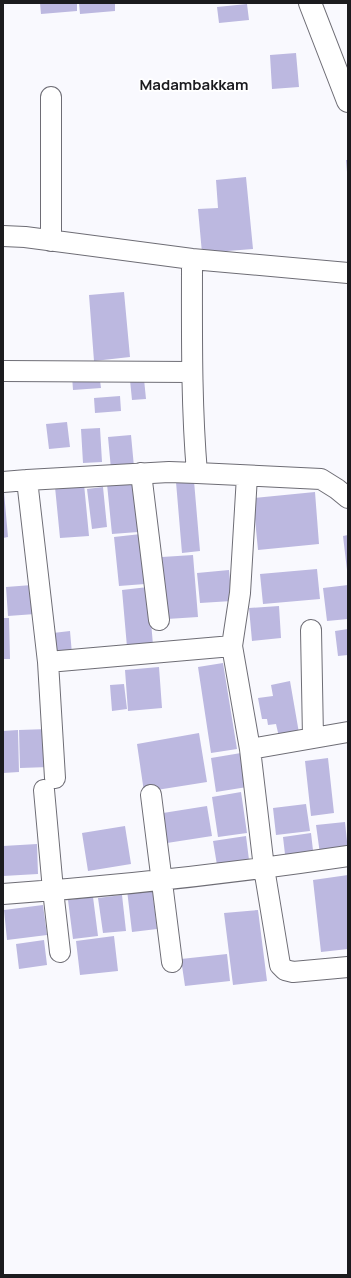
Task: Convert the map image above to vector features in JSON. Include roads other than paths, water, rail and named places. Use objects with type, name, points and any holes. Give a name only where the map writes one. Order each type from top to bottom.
[{"type":"street","points":[[310,3],[348,101]]},
{"type":"street","points":[[51,97],[51,241]]},
{"type":"street","points":[[3,236],[192,259],[348,273]]},
{"type":"street","points":[[192,259],[192,372],[194,439],[197,473]]},
{"type":"street","points":[[3,371],[192,372]]},
{"type":"street","points":[[141,473],[159,620]]},
{"type":"street","points":[[3,482],[141,473],[197,473],[321,479],[348,498]]},
{"type":"street","points":[[247,476],[240,593],[232,646],[250,749],[264,868],[280,965],[285,970],[293,972],[348,967]]},
{"type":"street","points":[[27,480],[48,662],[53,890],[60,952]]},
{"type":"street","points":[[311,630],[313,738]]},
{"type":"street","points":[[48,662],[232,646]]},
{"type":"street","points":[[250,749],[348,732]]},
{"type":"street","points":[[151,795],[172,962]]},
{"type":"street","points":[[3,894],[264,868],[348,856]]},
{"type":"district","name":"Madambakkam","points":[[194,85]]}]
